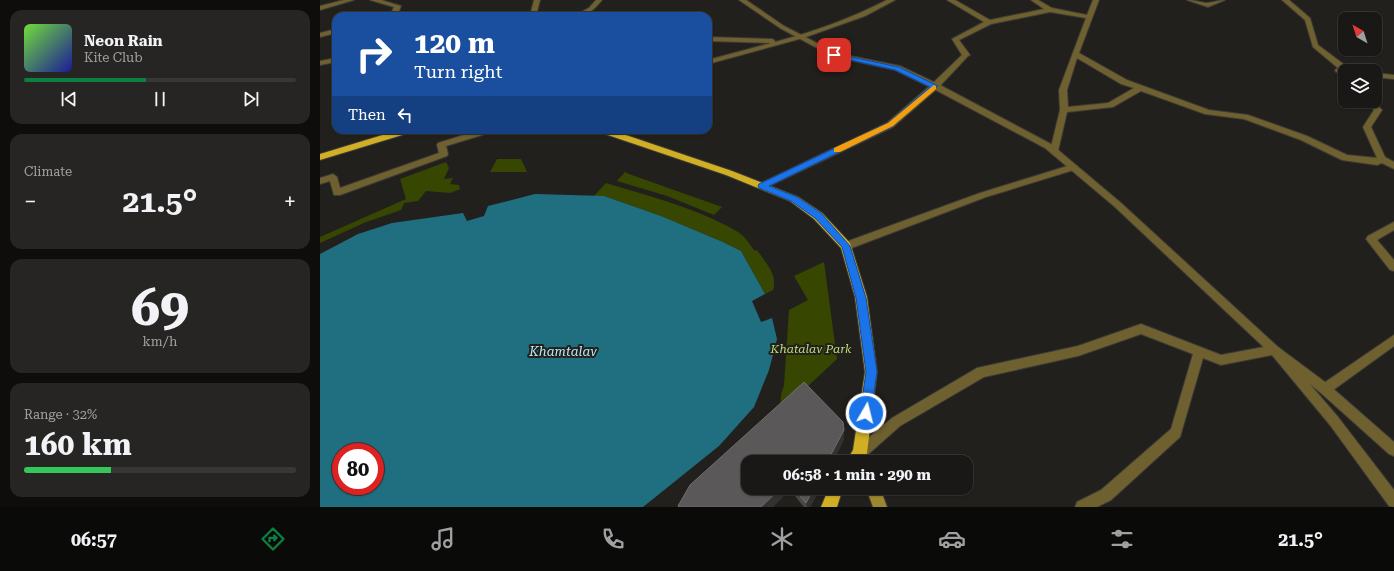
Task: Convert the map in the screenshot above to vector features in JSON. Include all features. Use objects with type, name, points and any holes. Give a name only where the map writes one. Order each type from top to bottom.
[{"type":"highway","points":[[320,157],[396,134]]},
{"type":"highway","points":[[614,134],[729,173],[794,199],[818,216],[846,246],[861,298],[872,372],[860,455]]},
{"type":"highway","points":[[829,507],[833,495]]},
{"type":"main road","points":[[876,495],[880,507]]},
{"type":"street","points":[[320,8],[351,0]]},
{"type":"street","points":[[373,0],[398,6],[395,12]]},
{"type":"street","points":[[534,12],[538,0]]},
{"type":"street","points":[[585,12],[591,9],[599,0]]},
{"type":"street","points":[[742,0],[782,27],[834,55],[897,68],[935,86],[1041,142],[1074,167],[1118,205],[1274,350],[1325,389],[1394,450]]},
{"type":"street","points":[[712,61],[801,37],[863,14],[892,0]]},
{"type":"street","points":[[950,0],[989,22]]},
{"type":"street","points":[[1034,0],[1050,10]]},
{"type":"street","points":[[1054,151],[1064,110],[1063,90],[1096,0]]},
{"type":"street","points":[[1190,0],[1208,5],[1222,0]]},
{"type":"street","points":[[1285,0],[1308,19],[1315,46],[1338,64]]},
{"type":"street","points":[[762,186],[890,125],[935,86],[966,55],[955,39],[989,22],[1050,10],[1090,17]]},
{"type":"street","points":[[320,35],[332,32]]},
{"type":"street","points":[[712,39],[778,42]]},
{"type":"street","points":[[1075,54],[1124,82],[1208,112],[1245,117],[1304,138],[1345,158],[1377,162],[1382,159]]},
{"type":"street","points":[[320,63],[332,61]]},
{"type":"street","points":[[1382,76],[1394,77]]},
{"type":"street","points":[[1064,110],[1110,105],[1140,88]]},
{"type":"street","points":[[1376,108],[1378,110],[1367,127],[1382,159],[1394,166]]},
{"type":"street","points":[[320,182],[333,177],[336,193],[446,158],[441,145],[476,134]]},
{"type":"street","points":[[846,246],[982,195],[1074,167]]},
{"type":"street","points":[[1394,225],[1371,239],[1394,267]]},
{"type":"street","points":[[863,455],[896,422],[981,372],[1078,351],[1141,329],[1221,360],[1274,350]]},
{"type":"street","points":[[1325,389],[1394,340]]},
{"type":"street","points":[[1274,350],[1334,421],[1394,501]]},
{"type":"street","points":[[1082,507],[1106,495],[1176,433],[1199,352]]},
{"type":"green space","points":[[497,159],[521,159],[527,172],[490,172]]},
{"type":"green space","points":[[446,162],[449,168],[444,179],[453,178],[450,184],[459,185],[460,189],[450,193],[426,191],[418,201],[404,203],[401,210],[366,222],[320,243],[320,237],[406,199],[400,179]]},
{"type":"green space","points":[[625,172],[722,207],[714,215],[667,196],[617,181]]},
{"type":"green space","points":[[606,183],[691,210],[707,216],[738,232],[745,238],[755,251],[757,250],[770,268],[774,279],[773,290],[765,294],[741,251],[661,216],[604,196],[594,196]]},
{"type":"green space","name":"Khatalav Park","points":[[824,262],[837,359],[780,412],[781,395],[784,385],[789,310],[808,300],[794,276]]},
{"type":"water","name":"Khamtalav","points":[[535,194],[604,196],[661,216],[741,251],[765,294],[752,301],[761,322],[772,318],[777,339],[769,370],[754,407],[719,446],[643,507],[320,507],[320,254],[358,234],[392,223],[463,213],[467,221],[484,216],[488,206]]},
{"type":"building","points":[[804,382],[843,422],[844,430],[831,455],[741,455],[741,495],[774,495],[761,507],[679,507],[678,506],[690,485]]},
{"type":"building","points":[[799,495],[810,495],[806,503]]},
{"type":"slow traffic","points":[[837,150],[890,125],[934,87]]},
{"type":"route","points":[[834,55],[897,68],[935,86],[890,125],[762,186],[794,199],[818,216],[846,246],[861,298],[872,372],[866,413]]}]
